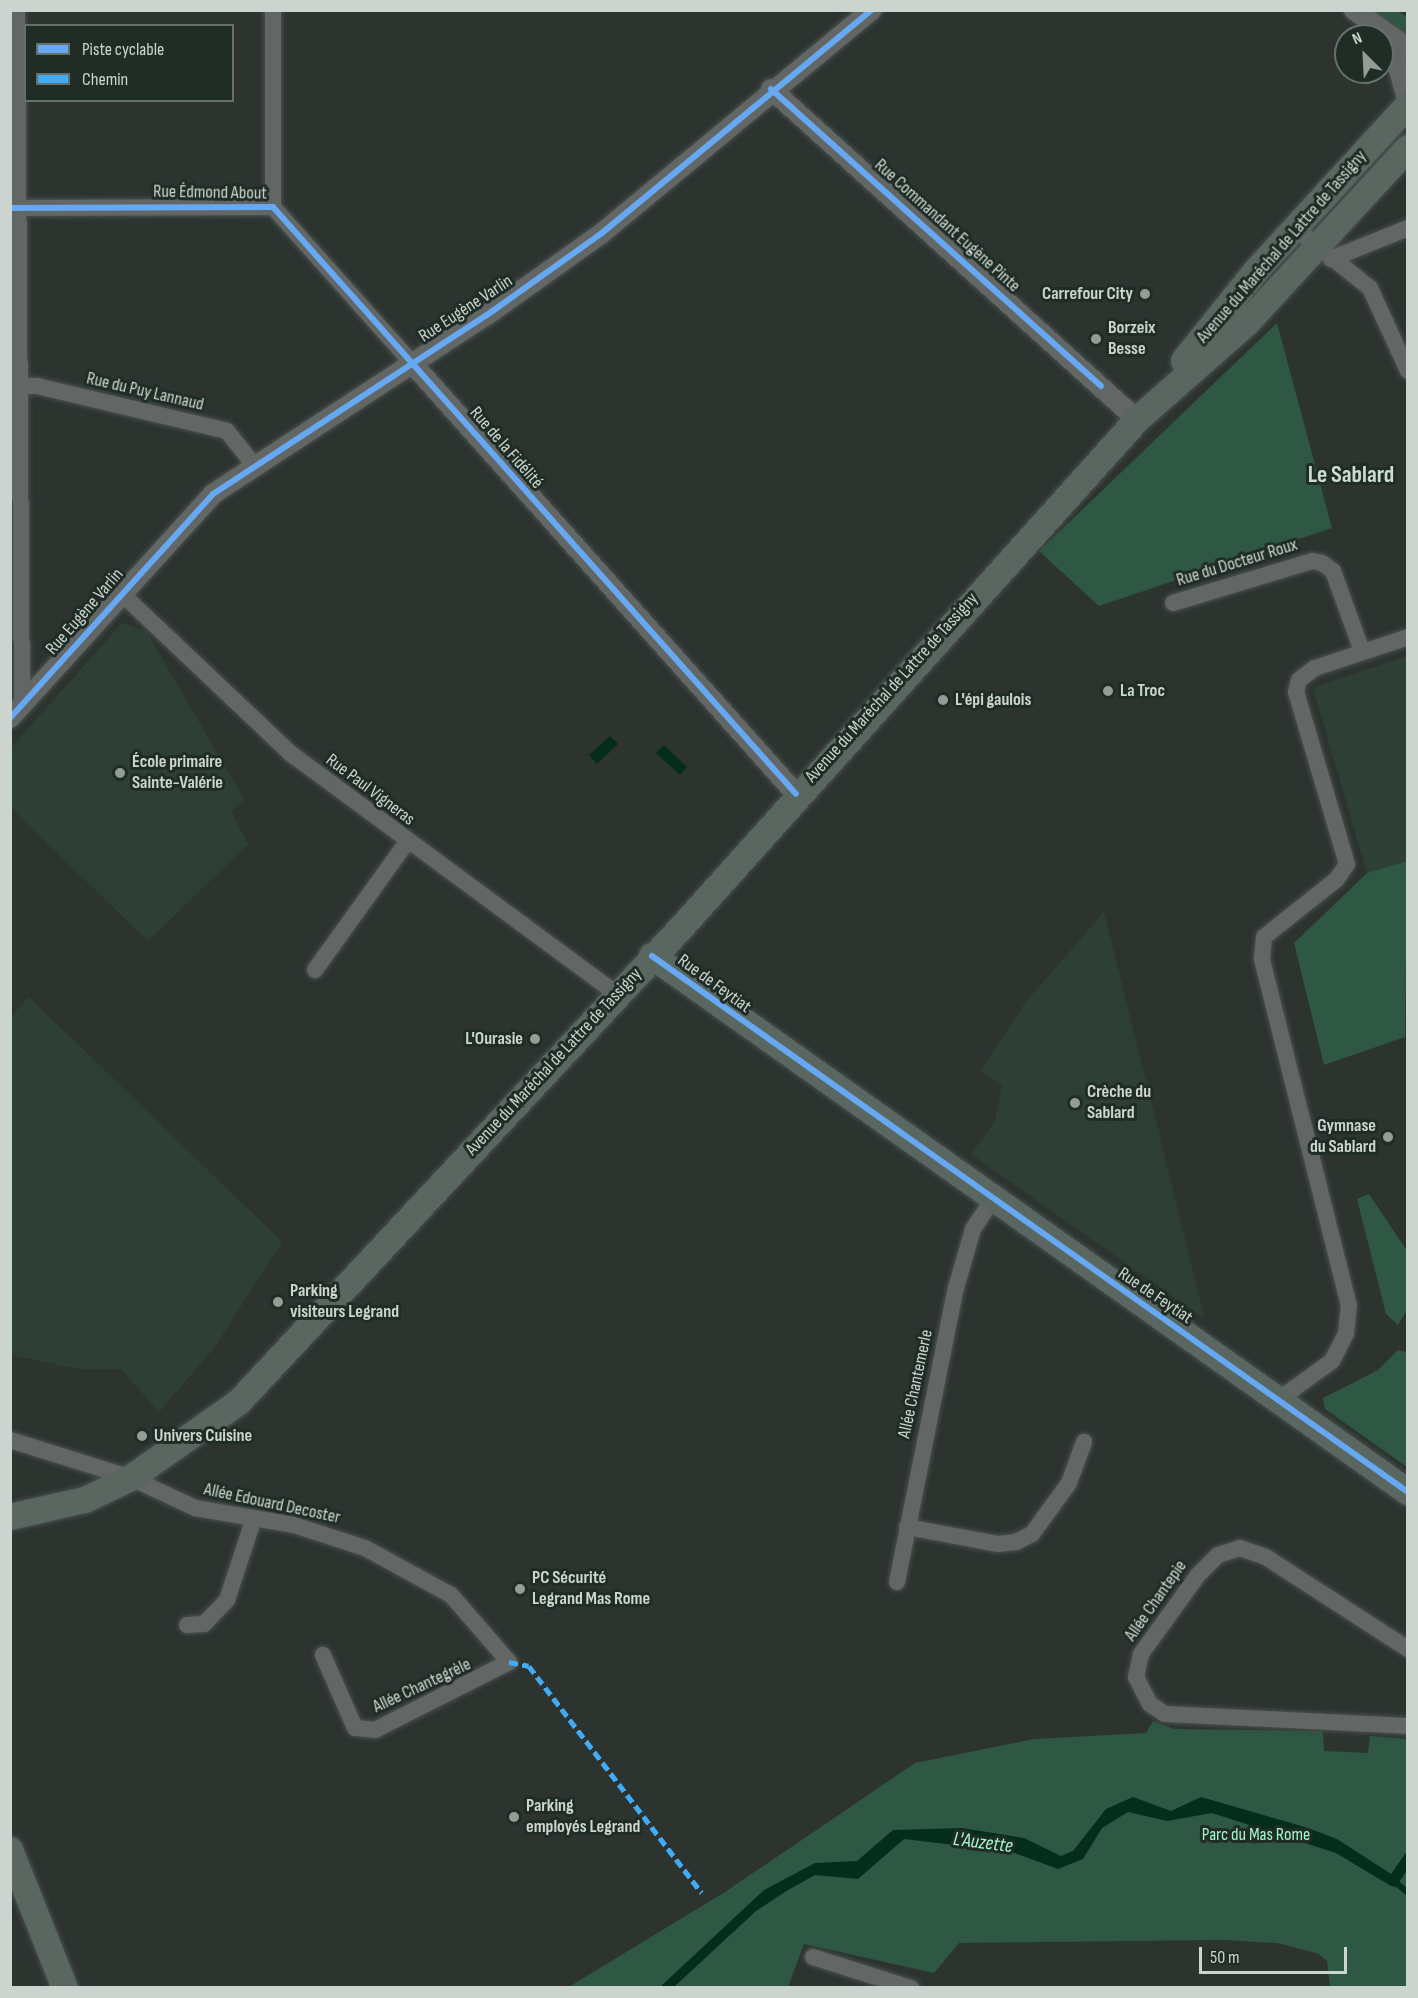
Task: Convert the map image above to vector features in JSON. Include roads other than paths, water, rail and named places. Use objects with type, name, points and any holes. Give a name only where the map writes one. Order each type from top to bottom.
[{"type":"main road","name":"Avenue du Maréchal de Lattre de Tassigny","points":[[10,1517],[85,1500],[131,1478],[239,1402],[652,956],[796,794],[1162,393],[1295,228],[1407,104]]},
{"type":"main road","name":"Avenue du Maréchal de Lattre de Tassigny","points":[[1162,393],[1248,322],[1324,254],[1407,148]]},
{"type":"main road","name":"Rue de Feytiat","points":[[652,956],[992,1201],[1407,1492]]},
{"type":"main road","points":[[10,1850],[65,1988]]},
{"type":"street","points":[[16,712],[14,208],[17,10]]},
{"type":"street","points":[[273,10],[273,207]]},
{"type":"street","name":"Rue Eugène Varlin","points":[[16,712],[194,512],[254,465],[602,233],[734,128],[771,88],[872,10]]},
{"type":"street","points":[[1354,10],[1373,24]]},
{"type":"street","points":[[1394,39],[1407,48]]},
{"type":"street","points":[[1394,55],[1407,104]]},
{"type":"street","name":"Rue Commandant Eugène Pinte","points":[[771,88],[1137,420]]},
{"type":"street","name":"Rue Édmond About","points":[[14,208],[273,207],[411,362]]},
{"type":"street","points":[[1295,228],[1324,254],[1370,288],[1407,371]]},
{"type":"street","points":[[1324,254],[1407,228]]},
{"type":"street","name":"Rue de la Fidélité","points":[[411,362],[796,794]]},
{"type":"street","name":"Rue du Puy Lannaud","points":[[14,385],[227,431],[254,465]]},
{"type":"street","name":"Rue du Docteur Roux","points":[[1173,603],[1312,561],[1322,563],[1333,571],[1362,651]]},
{"type":"street","name":"Rue Paul Vigneras","points":[[121,593],[290,753],[407,842],[616,993]]},
{"type":"street","points":[[1278,1400],[1332,1361],[1346,1333],[1349,1306],[1262,945],[1264,937],[1336,880],[1347,864],[1296,692],[1306,674],[1362,651],[1407,637]]},
{"type":"street","points":[[315,970],[407,842]]},
{"type":"street","name":"Allée Chantemerle","points":[[897,1582],[906,1527],[956,1288],[974,1229],[992,1201]]},
{"type":"street","name":"Allée Edouard Decoster","points":[[10,1440],[131,1478],[195,1508],[330,1534],[418,1574],[451,1595],[509,1662]]},
{"type":"street","points":[[906,1527],[998,1544],[1016,1542],[1032,1534],[1069,1483],[1084,1442]]},
{"type":"street","points":[[187,1625],[204,1624],[228,1600],[253,1521]]},
{"type":"street","name":"Allée Chantepie","points":[[1407,1649],[1266,1557],[1240,1548],[1218,1555],[1198,1575],[1141,1654],[1136,1677],[1150,1704],[1165,1714],[1407,1726]]},
{"type":"street","name":"Allée Chantegrèle","points":[[323,1655],[355,1728],[375,1730],[509,1662]]},
{"type":"street","points":[[813,1957],[884,1984],[911,1988]]},
{"type":"water","points":[[610,736],[618,744],[597,764],[589,755]]},
{"type":"water","points":[[664,745],[687,767],[680,775],[656,753]]},
{"type":"water","name":"L'Auzette","points":[[1133,1797],[1171,1811],[1201,1797],[1305,1827],[1337,1839],[1391,1874],[1407,1851],[1407,1870],[1396,1887],[1391,1886],[1336,1853],[1212,1813],[1167,1821],[1128,1812],[1102,1828],[1083,1859],[1058,1869],[1012,1852],[904,1839],[858,1879],[815,1875],[788,1890],[756,1911],[674,1987],[660,1987],[764,1890],[815,1863],[857,1861],[893,1830],[962,1828],[1024,1838],[1061,1856],[1073,1851],[1106,1809]]},
{"type":"waterway","points":[[1393,1880],[1408,1893]]},
{"type":"place","name":"Carrefour City","points":[[1145,294]]},
{"type":"place","name":"Borzeix Besse","points":[[1096,339]]},
{"type":"place","name":"La Troc","points":[[1108,691]]},
{"type":"place","name":"L'épi gaulois","points":[[943,700]]},
{"type":"place","name":"École primaire Sainte-Valérie","points":[[120,773]]},
{"type":"place","name":"L'Ourasie","points":[[535,1039]]},
{"type":"place","name":"Crèche du Sablard","points":[[1075,1103]]},
{"type":"place","name":"Gymnase du Sablard","points":[[1388,1137]]},
{"type":"place","name":"Parking visiteurs Legrand","points":[[278,1302]]},
{"type":"place","name":"Univers Cuisine","points":[[142,1436]]},
{"type":"place","name":"PC Sécurité Legrand Mas Rome","points":[[520,1589]]},
{"type":"place","name":"Parking employés Legrand","points":[[514,1817]]},
{"type":"district","name":"Le Sablard","points":[[1351,475]]},
{"type":"park label","name":"Parc du Mas Rome","points":[[1256,1835]]}]
